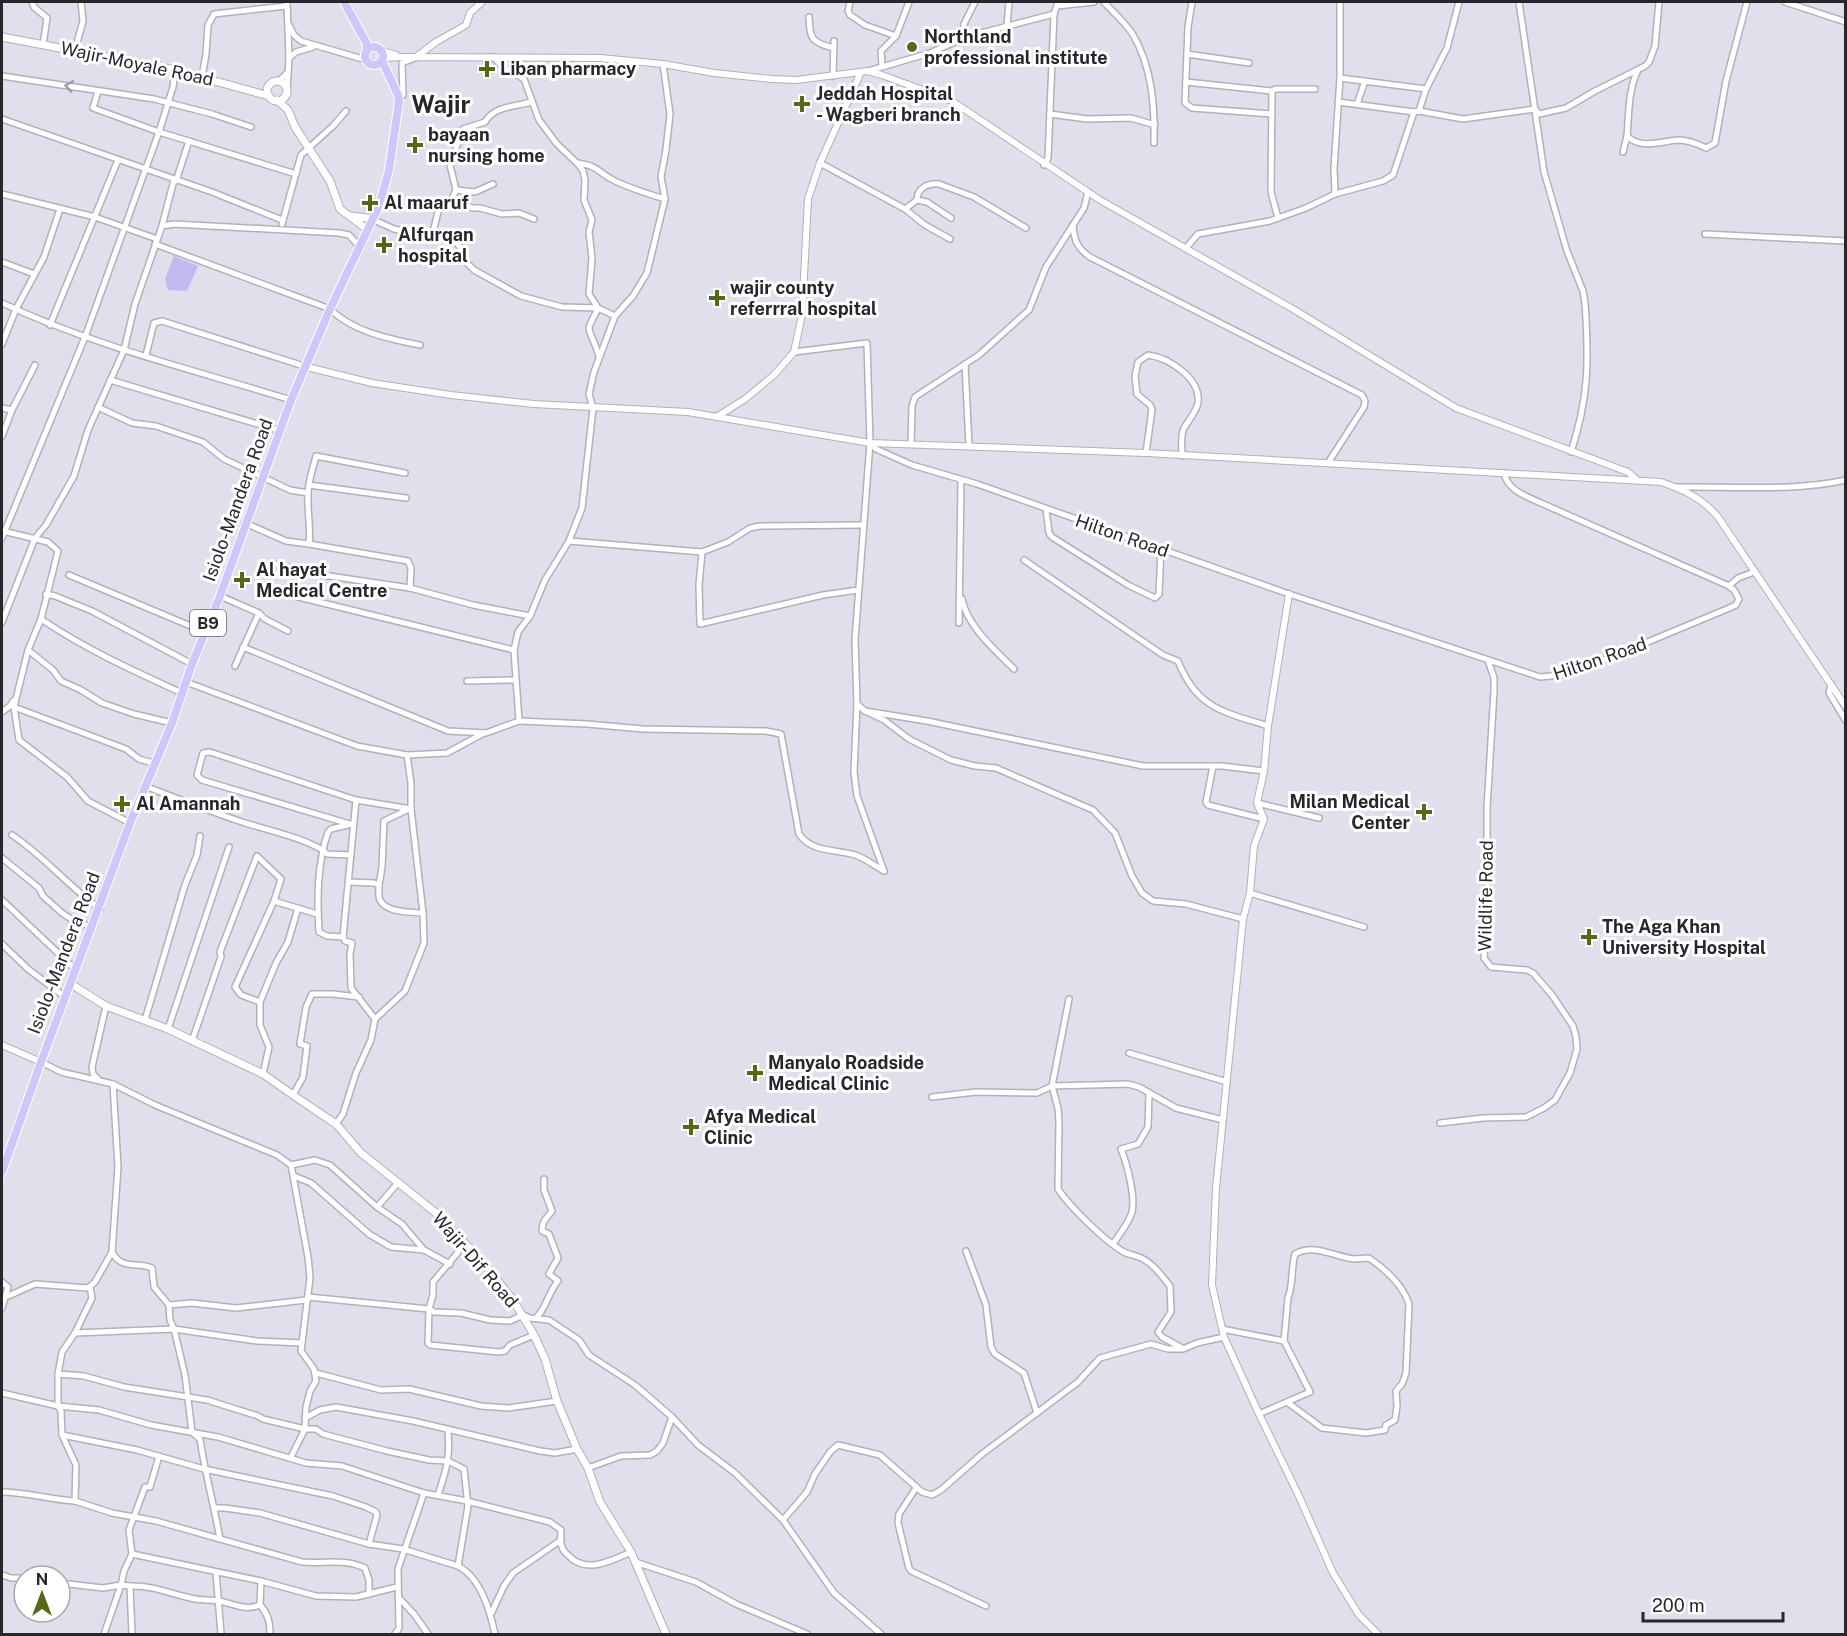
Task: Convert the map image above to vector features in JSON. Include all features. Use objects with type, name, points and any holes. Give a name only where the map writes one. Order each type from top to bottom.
[{"type":"highway","name":"Isiolo-Mandera Road","points":[[344,2],[367,44],[368,57]]},
{"type":"highway","name":"Isiolo-Mandera Road","points":[[2,1172],[40,1062],[100,909],[130,823],[172,723],[291,400],[330,309],[374,220],[389,170],[398,114],[398,95],[381,54],[361,33]]},
{"type":"highway","points":[[371,47],[381,54],[378,64],[368,57],[371,47]]},
{"type":"highway","points":[[368,57],[388,75]]},
{"type":"main road","name":"Wajir-Moyale Road","points":[[2,37],[175,70],[269,96]]},
{"type":"main road","points":[[251,90],[279,81],[283,83],[287,92],[288,110]]},
{"type":"main road","points":[[271,83],[268,88],[269,96],[288,110],[308,148],[330,181],[340,209],[368,230]]},
{"type":"main road","points":[[277,100],[287,92]]},
{"type":"main road","points":[[351,216],[374,220]]},
{"type":"main road","name":"Wajir-Dif Road","points":[[71,984],[106,1006],[168,1029],[263,1074],[336,1124],[361,1153],[436,1213],[465,1244],[501,1284],[524,1315],[544,1359],[557,1401],[577,1449],[588,1468],[600,1502],[631,1552],[666,1635]]},
{"type":"street","points":[[32,2],[34,7],[47,18],[43,45]]},
{"type":"street","points":[[75,50],[83,21],[81,2]]},
{"type":"street","points":[[398,95],[402,95],[402,63],[466,25],[470,13],[482,2]]},
{"type":"street","points":[[850,2],[848,13],[853,18],[865,25],[896,36]]},
{"type":"street","points":[[882,66],[881,51],[896,36],[909,2]]},
{"type":"street","points":[[963,38],[963,26],[975,2]]},
{"type":"street","points":[[1007,26],[1009,2]]},
{"type":"street","points":[[1044,165],[1048,158],[1054,14],[1058,4],[1094,2]]},
{"type":"street","points":[[1104,2],[1131,32],[1141,51],[1153,94],[1154,143]]},
{"type":"street","points":[[1192,2],[1184,99],[1188,106],[1272,114]]},
{"type":"street","points":[[1335,194],[1334,168],[1340,78],[1340,2]]},
{"type":"street","points":[[1186,248],[1198,234],[1278,218],[1335,194],[1383,181],[1393,176],[1416,111],[1448,48],[1459,2]]},
{"type":"street","points":[[1519,2],[1544,172],[1585,303],[1587,386],[1580,424],[1571,452]]},
{"type":"street","points":[[1338,102],[1463,119],[1535,110],[1539,114],[1566,108],[1649,62],[1658,29],[1659,2]]},
{"type":"street","points":[[1627,136],[1630,140],[1653,144],[1678,140],[1707,148],[1715,143],[1726,81],[1747,2]]},
{"type":"street","points":[[1785,2],[1845,22]]},
{"type":"street","points":[[202,77],[208,25],[213,14],[286,4],[289,58],[287,92]]},
{"type":"street","points":[[381,54],[400,57],[600,58],[663,64],[714,74],[796,80],[865,71],[930,53],[963,38],[1054,14]]},
{"type":"street","points":[[809,17],[813,39],[819,44],[834,45],[833,76]]},
{"type":"street","points":[[288,23],[294,35],[315,47],[368,57]]},
{"type":"street","points":[[289,58],[296,52],[315,47]]},
{"type":"street","points":[[1187,54],[1249,63]]},
{"type":"street","points":[[493,57],[503,67],[524,79],[539,120],[557,144],[583,171],[584,200],[592,220],[589,232],[592,258],[589,294],[598,308]]},
{"type":"street","points":[[519,721],[514,650],[518,632],[530,616],[545,580],[569,541],[582,508],[593,408],[589,394],[599,358],[615,316],[633,296],[647,273],[666,199],[661,177],[670,114],[663,64]]},
{"type":"street","points":[[2,538],[85,337],[159,132],[175,70]]},
{"type":"street","points":[[1623,152],[1627,136],[1630,99],[1638,70]]},
{"type":"street","points":[[718,416],[745,399],[774,375],[794,352],[802,315],[808,199],[820,163],[865,71]]},
{"type":"street","points":[[865,71],[944,96],[1044,165],[1100,200],[1293,309],[1456,408],[1628,472],[1637,480]]},
{"type":"street","points":[[279,81],[288,72]]},
{"type":"street","points":[[2,76],[116,92],[212,114],[251,127]]},
{"type":"street","points":[[1340,78],[1426,89]]},
{"type":"street","points":[[1357,104],[1365,81]]},
{"type":"street","points":[[1186,82],[1272,91],[1275,89],[1314,89]]},
{"type":"street","points":[[98,91],[93,108],[159,132],[296,174]]},
{"type":"street","points":[[1272,91],[1271,192],[1278,218]]},
{"type":"street","points":[[451,201],[456,190],[450,165],[463,129],[485,122],[496,110],[513,108],[531,102]]},
{"type":"street","points":[[281,228],[301,155],[346,111]]},
{"type":"street","points":[[1050,114],[1087,119],[1136,119],[1155,125]]},
{"type":"street","points":[[2,119],[212,192],[282,220]]},
{"type":"street","points":[[2,622],[35,538],[46,525],[74,476],[98,407],[124,350],[135,304],[189,141]]},
{"type":"street","points":[[50,325],[117,160]]},
{"type":"street","points":[[575,162],[591,165],[602,170],[612,179],[639,191],[666,199]]},
{"type":"street","points":[[820,163],[905,209],[925,225],[950,239]]},
{"type":"street","points":[[456,190],[475,192],[494,184]]},
{"type":"street","points":[[905,209],[917,200],[918,193],[923,188],[939,184],[974,197],[1026,228]]},
{"type":"street","points":[[911,444],[912,406],[915,397],[1000,338],[1029,310],[1046,267],[1084,208],[1088,192]]},
{"type":"street","points":[[2,194],[95,217],[330,309],[337,316],[377,335],[420,345]]},
{"type":"street","points":[[917,200],[927,202],[951,219]]},
{"type":"street","points":[[1084,208],[1100,200]]},
{"type":"street","points":[[433,232],[440,204],[451,201],[458,205],[480,207],[502,214],[519,213],[534,219]]},
{"type":"street","points":[[2,344],[16,309],[44,257],[60,209]]},
{"type":"street","points":[[374,220],[394,229],[417,234],[433,232],[454,240],[461,248],[465,261],[474,270],[521,296],[562,307],[598,308],[615,316]]},
{"type":"street","points":[[162,226],[174,224],[281,228],[339,233],[349,235],[360,247]]},
{"type":"street","points":[[1073,225],[1078,247],[1090,257],[1362,395],[1365,401],[1364,407],[1328,463]]},
{"type":"street","points":[[1705,234],[1845,241]]},
{"type":"street","points":[[2,262],[34,274]]},
{"type":"street","points":[[2,303],[50,325],[85,337],[291,400]]},
{"type":"street","points":[[598,308],[589,327],[592,338],[597,344],[599,358]]},
{"type":"street","points":[[146,355],[154,323],[162,321],[307,367],[372,383],[451,395],[593,408],[688,412],[812,435],[870,443],[1146,453],[1661,482],[1690,493],[1709,506],[1729,531],[1845,707]]},
{"type":"street","points":[[186,682],[357,746],[379,748],[407,755],[447,753],[486,733],[519,721],[643,729],[766,730],[781,734],[799,834],[803,840],[817,848],[857,855],[884,871],[857,796],[854,772],[857,704],[855,640],[870,443],[867,344],[794,352]]},
{"type":"street","points":[[1146,453],[1152,410],[1150,405],[1137,394],[1135,383],[1138,362],[1148,355],[1167,360],[1178,368],[1185,374],[1197,394],[1197,407],[1183,429],[1182,456]]},
{"type":"street","points":[[965,364],[969,446]]},
{"type":"street","points":[[2,436],[12,410],[35,365]]},
{"type":"street","points":[[110,380],[281,432]]},
{"type":"street","points":[[98,407],[132,423],[156,426],[202,442],[221,458],[290,490],[308,492]]},
{"type":"street","points":[[2,408],[12,410]]},
{"type":"street","name":"Hilton Road","points":[[870,443],[876,449],[895,459],[1540,677],[1560,675],[1614,656],[1736,604],[1739,599],[1729,586]]},
{"type":"street","points":[[309,544],[311,523],[308,492],[316,456],[405,473]]},
{"type":"street","points":[[1504,473],[1506,481],[1512,488],[1541,503],[1729,586],[1738,578],[1754,572]]},
{"type":"street","points":[[958,623],[961,480]]},
{"type":"street","points":[[1676,487],[1776,488],[1845,480]]},
{"type":"street","points":[[309,485],[406,498]]},
{"type":"street","points":[[1046,509],[1049,533],[1052,537],[1118,579],[1155,598],[1159,594],[1161,549]]},
{"type":"street","points":[[245,523],[286,541],[408,561],[411,567],[410,588]]},
{"type":"street","points":[[569,541],[702,552],[728,542],[750,528],[760,526],[863,525]]},
{"type":"street","points":[[3,531],[48,542],[58,551],[41,619],[28,650],[14,707],[19,740],[67,777],[88,801],[130,823]]},
{"type":"street","points":[[702,552],[699,585],[700,624],[823,595],[858,590]]},
{"type":"street","points":[[1024,560],[1163,655],[1178,661],[1185,677],[1208,704],[1224,712],[1268,726]]},
{"type":"street","points":[[270,563],[316,574],[410,588],[473,605],[530,616]]},
{"type":"street","points":[[69,574],[205,632]]},
{"type":"street","points":[[266,589],[514,650]]},
{"type":"street","points":[[960,591],[963,604],[974,625],[1014,669]]},
{"type":"street","points":[[46,594],[92,611],[192,664]]},
{"type":"street","points":[[1289,594],[1268,726],[1264,771],[1257,803],[1264,819],[1254,846],[1250,893],[1243,919],[1223,1120],[1213,1240],[1212,1285],[1224,1337],[1333,1573],[1359,1615],[1378,1635]]},
{"type":"street","points":[[220,596],[259,613],[288,632]]},
{"type":"street","points":[[235,666],[259,613]]},
{"type":"street","points":[[41,619],[60,632],[130,670],[182,693]]},
{"type":"street","points":[[243,647],[448,731],[486,733]]},
{"type":"street","points":[[28,650],[53,670],[61,681],[102,703],[172,723]]},
{"type":"street","name":"Wildlife Road","points":[[1440,1123],[1483,1118],[1526,1117],[1544,1108],[1555,1100],[1566,1081],[1576,1049],[1573,1026],[1552,995],[1533,973],[1527,970],[1491,967],[1484,958],[1487,914],[1487,808],[1494,691],[1494,678],[1488,660]]},
{"type":"street","points":[[467,681],[515,680]]},
{"type":"street","points":[[1831,684],[1829,693],[1845,721]]},
{"type":"street","points":[[2,712],[10,706],[18,694]]},
{"type":"street","points":[[857,704],[865,711],[884,720],[909,739],[951,760],[996,768],[1093,810],[1115,833],[1132,876],[1142,893],[1153,901],[1186,904],[1243,919]]},
{"type":"street","points":[[14,707],[126,749],[139,759],[156,764]]},
{"type":"street","points":[[865,711],[927,721],[1143,766],[1213,766],[1264,771]]},
{"type":"street","points":[[353,825],[202,780],[197,775],[202,753],[207,752],[356,800],[411,809]]},
{"type":"street","points":[[336,1124],[343,1114],[356,1074],[371,1040],[375,1019],[401,995],[411,978],[424,943],[407,755]]},
{"type":"street","points":[[1213,766],[1206,802],[1208,805],[1264,819]]},
{"type":"street","points":[[146,786],[327,854],[351,855]]},
{"type":"street","points":[[356,800],[343,937],[345,941],[352,944],[351,988],[375,1019]]},
{"type":"street","points":[[1257,803],[1319,819]]},
{"type":"street","points":[[411,809],[384,821],[379,898],[385,906],[423,914]]},
{"type":"street","points":[[343,937],[327,936],[319,932],[317,914],[328,832],[331,829],[353,825]]},
{"type":"street","points":[[12,835],[29,846],[75,890],[100,909]]},
{"type":"street","points":[[145,1020],[185,885],[197,855],[200,836]]},
{"type":"street","points":[[168,1029],[229,848]]},
{"type":"street","points":[[192,1041],[221,957],[220,952],[257,856],[281,879],[274,901],[235,987],[241,995],[260,1002]]},
{"type":"street","points":[[2,858],[39,888],[62,913],[74,921],[92,927]]},
{"type":"street","points":[[349,882],[379,885]]},
{"type":"street","points":[[1250,893],[1364,927]]},
{"type":"street","points":[[2,900],[76,970]]},
{"type":"street","points":[[274,901],[317,914]]},
{"type":"street","points":[[263,1074],[269,1047],[260,1025],[260,1002],[276,963],[288,942],[298,908]]},
{"type":"street","points":[[2,944],[28,969],[65,998]]},
{"type":"street","points":[[293,1095],[303,1077],[307,1046],[300,1044],[306,1007],[312,994],[359,997]]},
{"type":"street","points":[[1068,999],[1052,1086],[1059,1122],[1058,1189],[1113,1244],[1122,1251],[1150,1264],[1170,1286],[1171,1312],[1158,1332],[1183,1349]]},
{"type":"street","points":[[99,1080],[93,1074],[92,1067],[106,1006]]},
{"type":"street","points":[[2,1045],[61,1072],[113,1084],[154,1105],[277,1155],[291,1165],[308,1257],[309,1278],[301,1351],[316,1373],[316,1381],[310,1391],[304,1430],[291,1457]]},
{"type":"street","points":[[1129,1053],[1227,1082]]},
{"type":"street","points":[[6,1297],[35,1284],[90,1287],[112,1252],[118,1167],[113,1084]]},
{"type":"street","points":[[932,1097],[976,1092],[1037,1093],[1052,1086],[1128,1084],[1176,1108],[1223,1120]]},
{"type":"street","points":[[1113,1244],[1131,1215],[1133,1205],[1128,1172],[1121,1149],[1138,1144],[1148,1127],[1149,1094]]},
{"type":"street","points":[[291,1165],[315,1160],[330,1165],[377,1207],[402,1224],[424,1250]]},
{"type":"street","points":[[294,1176],[311,1183],[369,1234],[391,1247],[424,1250],[450,1263]]},
{"type":"street","points":[[536,1318],[545,1309],[550,1290],[558,1281],[549,1274],[558,1258],[556,1249],[549,1234],[542,1231],[545,1217],[552,1210],[544,1190],[544,1179]]},
{"type":"street","points":[[377,1207],[397,1184]]},
{"type":"street","points":[[465,1244],[433,1282],[428,1343],[499,1352],[505,1351],[510,1344],[534,1335]]},
{"type":"street","points":[[1259,1414],[1310,1392],[1284,1341],[1288,1297],[1292,1292],[1291,1268],[1295,1254],[1318,1250],[1353,1259],[1369,1258],[1389,1274],[1408,1297],[1406,1373],[1402,1384],[1396,1391],[1395,1420],[1386,1425],[1385,1430],[1366,1433],[1322,1428],[1287,1402]]},
{"type":"street","points":[[966,1251],[986,1305],[995,1354],[1024,1372],[1037,1413]]},
{"type":"street","points":[[112,1252],[116,1258],[126,1264],[146,1265],[152,1268],[154,1287],[169,1305],[170,1320],[182,1359],[192,1432],[200,1439],[204,1469],[220,1539]]},
{"type":"street","points":[[2,1282],[8,1287],[2,1308]]},
{"type":"street","points":[[75,1501],[76,1465],[62,1436],[61,1411],[58,1406],[58,1374],[62,1352],[75,1333],[92,1298],[90,1287]]},
{"type":"street","points":[[169,1305],[192,1303],[236,1308],[307,1299],[429,1309],[434,1312],[461,1313],[490,1320],[510,1321],[524,1315],[549,1320],[579,1340],[589,1355],[635,1385],[672,1417],[698,1445],[735,1473],[783,1520],[834,1593],[881,1635]]},
{"type":"street","points":[[75,1333],[174,1329],[257,1341],[302,1343]]},
{"type":"street","points":[[1222,1329],[1284,1341]]},
{"type":"street","points":[[783,1520],[807,1492],[815,1474],[838,1445],[880,1455],[916,1488],[926,1495],[932,1495],[1085,1375],[1100,1358],[1150,1344],[1168,1349],[1183,1349],[1197,1342],[1224,1337]]},
{"type":"street","points":[[316,1373],[381,1390],[410,1389],[481,1406],[508,1408],[557,1401]]},
{"type":"street","points":[[58,1374],[84,1376],[124,1387],[207,1400],[304,1430],[316,1429],[323,1434],[387,1451],[429,1460],[448,1461],[464,1469],[467,1501],[458,1566]]},
{"type":"street","points":[[2,1394],[58,1406],[99,1410],[151,1425],[218,1437],[306,1463],[342,1466],[423,1493],[467,1501],[554,1524],[561,1530],[561,1544],[564,1551],[583,1566],[612,1561],[631,1552]]},
{"type":"street","points":[[305,1418],[320,1410],[336,1407],[413,1421],[540,1451],[555,1453],[577,1449]]},
{"type":"street","points":[[588,1468],[621,1456],[644,1456],[657,1451],[663,1443],[672,1417]]},
{"type":"street","points":[[438,1495],[450,1450],[448,1429]]},
{"type":"street","points":[[62,1436],[164,1456],[204,1469],[333,1496],[366,1507],[376,1512],[377,1515],[369,1544]]},
{"type":"street","points":[[104,1635],[124,1571],[132,1554],[129,1530],[145,1487],[150,1487],[159,1456]]},
{"type":"street","points":[[916,1488],[899,1514],[898,1523],[909,1568],[911,1571],[986,1606]]},
{"type":"street","points":[[2,1492],[52,1500],[75,1501],[302,1562],[326,1564],[336,1560],[357,1564],[365,1568],[369,1580],[369,1594]]},
{"type":"street","points":[[395,1635],[399,1628],[398,1569],[423,1493]]},
{"type":"street","points":[[214,1508],[260,1513],[369,1544],[403,1549],[458,1566],[475,1583],[491,1614],[495,1635]]},
{"type":"street","points":[[491,1614],[513,1573],[561,1540]]},
{"type":"street","points":[[132,1554],[261,1581],[316,1596],[357,1597],[397,1587]]},
{"type":"street","points":[[635,1563],[696,1582],[736,1604],[807,1635]]},
{"type":"street","points":[[216,1572],[221,1635]]},
{"type":"street","points":[[261,1581],[260,1605],[270,1622],[270,1635]]},
{"type":"street","points":[[72,1584],[103,1587],[121,1585],[171,1591],[194,1599],[219,1601],[241,1608],[260,1605]]},
{"type":"street","points":[[130,1586],[132,1635]]},
{"type":"street","points":[[397,1595],[428,1635]]},
{"type":"shaded area","points":[[174,256],[198,266],[187,291],[168,290],[165,279]]},
{"type":"place","name":"Northland professional institute","points":[[912,47]]},
{"type":"place","name":"Liban pharmacy","points":[[487,69]]},
{"type":"place","name":"Jeddah Hospital - Wagberi branch","points":[[802,104]]},
{"type":"place","name":"bayaan nursing home","points":[[415,145]]},
{"type":"place","name":"Al maaruf","points":[[370,203]]},
{"type":"place","name":"Alfurqan hospital","points":[[384,245]]},
{"type":"place","name":"wajir county referrral hospital","points":[[717,298]]},
{"type":"place","name":"Al hayat Medical Centre","points":[[242,580]]},
{"type":"place","name":"Al Amannah","points":[[122,804]]},
{"type":"place","name":"Milan Medical Center","points":[[1424,812]]},
{"type":"place","name":"The Aga Khan University Hospital","points":[[1589,937]]},
{"type":"place","name":"Manyalo Roadside Medical Clinic","points":[[755,1073]]},
{"type":"place","name":"Afya Medical Clinic","points":[[691,1127]]},
{"type":"district","name":"Wajir","points":[[441,105]]}]
